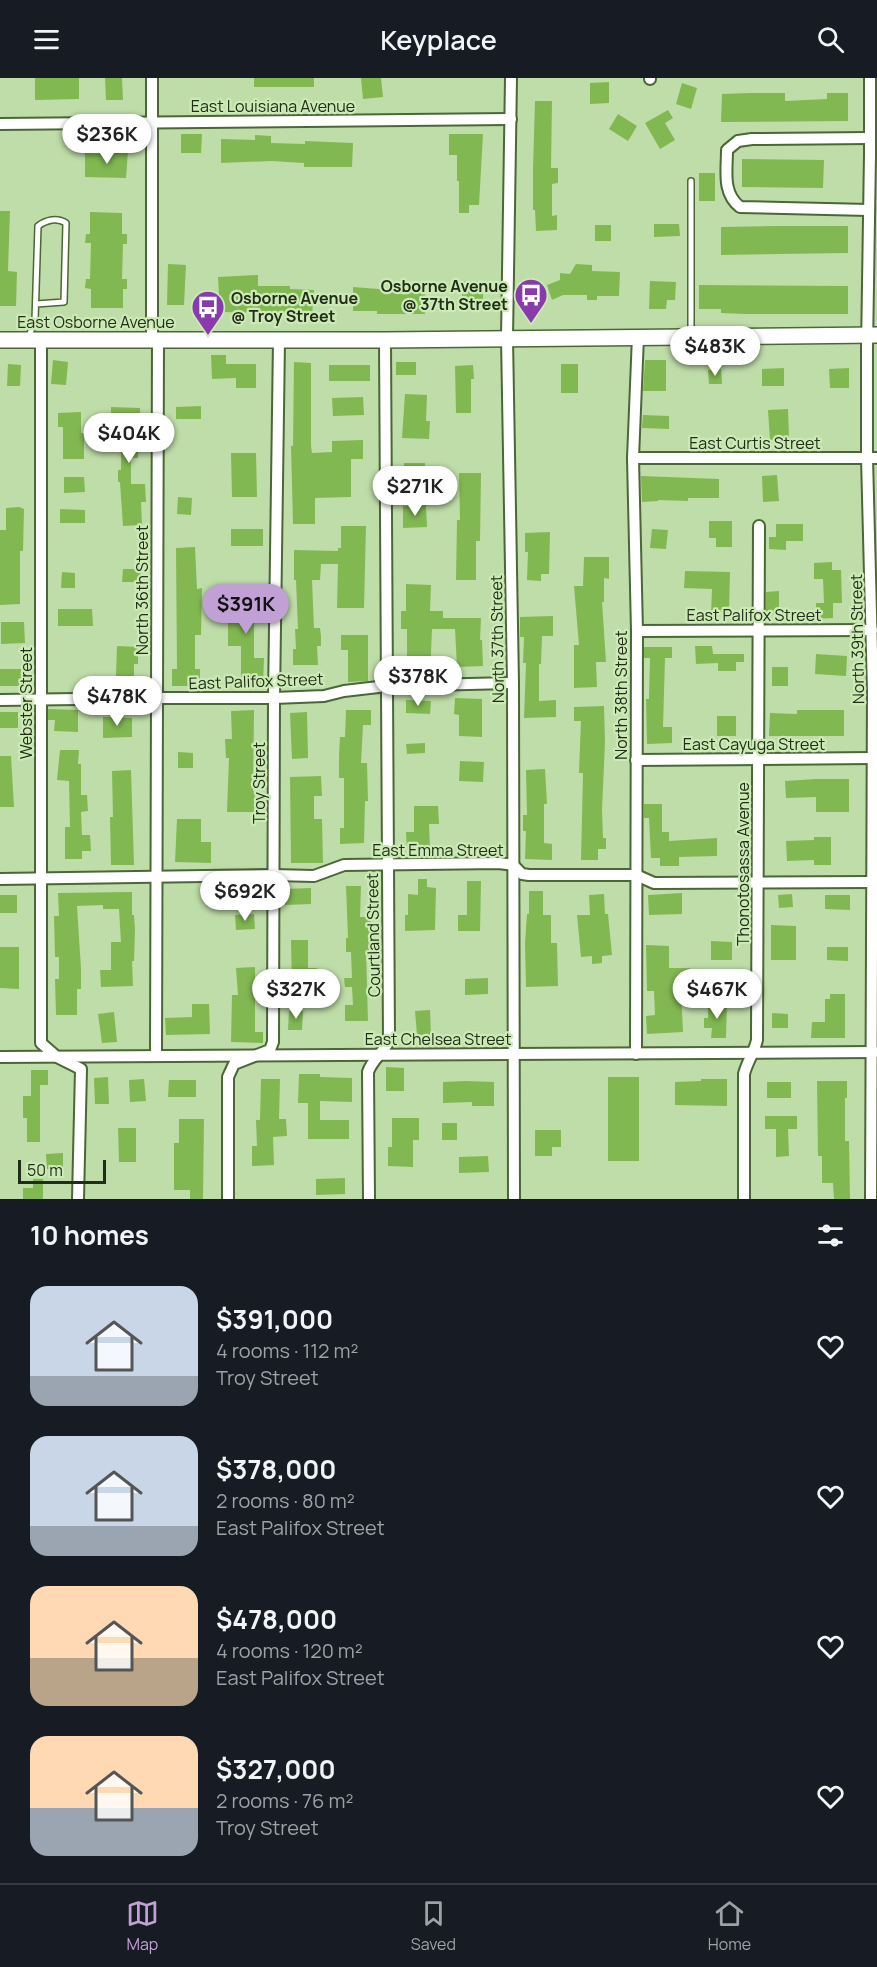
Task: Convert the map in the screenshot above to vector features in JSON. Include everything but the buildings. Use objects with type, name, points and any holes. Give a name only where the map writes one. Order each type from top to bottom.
[{"type":"street","name":"North 36th Street","points":[[152,78],[155,340],[156,1056]]},
{"type":"street","name":"North 37th Street","points":[[511,78],[507,338],[513,683],[514,1199]]},
{"type":"street","name":"North 39th Street","points":[[870,78],[870,138],[874,154],[869,210],[872,335],[872,630],[875,691],[872,882],[874,1052],[872,1199]]},
{"type":"street","name":"East Louisiana Avenue","points":[[0,124],[511,119]]},
{"type":"street","points":[[869,210],[740,207],[728,193],[728,150],[738,141],[752,139],[870,138]]},
{"type":"street","name":"East Osborne Avenue","points":[[0,340],[385,340],[872,335]]},
{"type":"street","name":"North 38th Street","points":[[636,1054],[636,631],[633,458],[638,336]]},
{"type":"street","name":"Troy Street","points":[[228,1199],[228,1077],[234,1064],[270,1050],[273,1042],[274,698],[279,340]]},
{"type":"street","name":"Courtland Street","points":[[369,1199],[368,1072],[371,1064],[389,1041],[385,340]]},
{"type":"street","name":"Webster Street","points":[[35,341],[41,700],[41,1042],[57,1057]]},
{"type":"street","name":"East Curtis Street","points":[[633,458],[872,458]]},
{"type":"street","name":"Thonotosassa Avenue","points":[[744,1199],[744,1074],[757,1040],[759,526]]},
{"type":"street","name":"East Palifox Street","points":[[636,631],[872,630]]},
{"type":"street","name":"East Palifox Street","points":[[0,700],[274,698],[324,696],[344,691],[387,686],[513,683]]},
{"type":"street","name":"East Cayuga Street","points":[[636,760],[873,758]]},
{"type":"street","name":"East Emma Street","points":[[0,879],[314,876],[344,865],[499,863],[513,865],[522,874],[529,875],[636,875],[654,883],[872,882]]},
{"type":"street","name":"East Chelsea Street","points":[[0,1057],[874,1052]]},
{"type":"street","points":[[57,1057],[81,1070],[78,1199]]},
{"type":"street","points":[[872,1199],[877,1184]]},
{"type":"lane","points":[[691,181],[691,336]]},
{"type":"lane","points":[[35,341],[38,226],[45,221],[60,220],[66,223],[64,302],[36,304]]},
{"type":"place","name":"Osborne Avenue @ 37th Street","points":[[531,324]]},
{"type":"place","name":"Osborne Avenue @ Troy Street","points":[[208,336]]}]
